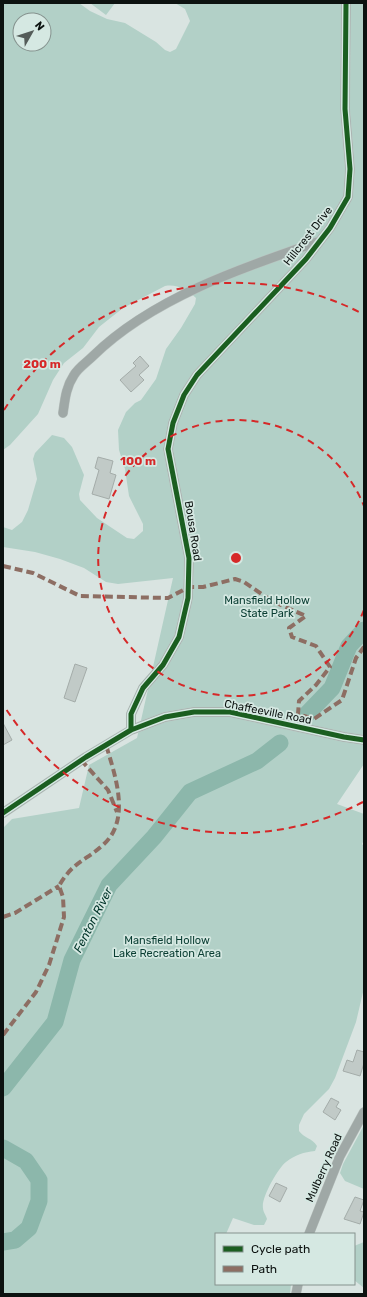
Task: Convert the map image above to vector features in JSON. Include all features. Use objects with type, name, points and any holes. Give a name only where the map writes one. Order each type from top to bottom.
[{"type":"street","name":"Hillcrest Drive","points":[[197,375],[306,259],[344,206],[350,185],[345,102],[346,3]]},
{"type":"street","name":"Hillcrest Drive","points":[[63,413],[67,387],[75,373],[102,348],[140,320],[189,293],[265,260],[320,240]]},
{"type":"street","name":"Bousa Road","points":[[131,730],[131,714],[143,688],[163,665],[179,637],[188,598],[189,558],[168,449],[173,423],[184,395],[197,375]]},
{"type":"street","name":"Chaffeeville Road","points":[[3,813],[75,764],[131,730],[165,717],[194,712],[230,712],[364,740]]},
{"type":"street","name":"Mulberry Road","points":[[309,1233],[340,1156],[364,1112]]},
{"type":"green space","points":[[3,3],[79,3],[90,11],[107,19],[125,23],[170,52],[176,49],[190,21],[185,9],[175,3],[364,3],[364,764],[337,804],[364,814],[364,840],[362,844],[364,846],[364,988],[356,1022],[335,1078],[329,1089],[304,1114],[299,1125],[299,1131],[313,1141],[317,1146],[315,1151],[303,1153],[293,1157],[279,1170],[263,1203],[263,1209],[267,1219],[264,1225],[254,1225],[233,1218],[226,1233],[215,1233],[215,1285],[291,1285],[290,1294],[3,1294],[3,828],[12,819],[79,808],[89,765],[137,738],[173,578],[118,584],[106,582],[84,568],[60,559],[35,552],[3,547],[3,527],[12,530],[22,522],[28,510],[37,479],[33,459],[35,453],[52,435],[64,438],[72,447],[84,475],[79,494],[80,500],[97,518],[127,538],[134,539],[143,531],[143,524],[129,496],[125,469],[119,450],[118,430],[126,412],[135,403],[141,400],[156,379],[166,349],[181,328],[195,304],[196,298],[182,288],[165,286],[123,308],[99,327],[83,348],[64,363],[53,380],[38,414],[10,445],[3,450]]},
{"type":"green space","points":[[90,3],[115,3],[106,15]]},
{"type":"green space","points":[[364,1125],[364,1189],[345,1181],[340,1173],[343,1164]]},
{"type":"green space","points":[[364,1242],[364,1288],[355,1281],[355,1246]]},
{"type":"building","points":[[140,356],[149,366],[139,375],[144,380],[131,392],[120,380],[136,366],[133,363]]},
{"type":"building","points":[[98,457],[113,461],[110,473],[116,475],[109,499],[92,494],[99,470],[95,468]]},
{"type":"building","points":[[75,664],[87,668],[75,702],[64,698]]},
{"type":"building","points":[[3,723],[12,740],[3,745]]},
{"type":"building","points":[[357,1050],[364,1052],[364,1063],[360,1076],[343,1071],[347,1060],[353,1062]]},
{"type":"building","points":[[331,1098],[339,1102],[336,1107],[341,1110],[335,1120],[323,1112]]},
{"type":"building","points":[[276,1183],[287,1188],[280,1202],[269,1196]]},
{"type":"building","points":[[355,1197],[364,1200],[360,1211],[364,1212],[360,1224],[344,1219]]},
{"type":"waterway","name":"Fenton River","points":[[307,714],[332,688],[349,646],[364,630]]},
{"type":"waterway","name":"Fenton River","points":[[3,1088],[55,1022],[72,960],[109,885],[154,837],[190,792],[257,761],[280,743]]},
{"type":"waterway","name":"Fenton River","points":[[3,1148],[26,1161],[39,1180],[39,1201],[29,1228],[15,1240],[3,1242]]},
{"type":"marked path","points":[[3,566],[33,573],[80,596],[168,598],[189,587],[203,587],[235,579],[244,582],[272,601],[306,616],[289,628],[292,637],[316,646],[330,667],[316,685],[299,701],[298,714],[314,719],[342,700],[356,658],[364,647]]},
{"type":"marked path","points":[[3,1035],[36,992],[49,965],[64,917],[63,897],[59,886],[69,871],[104,844],[112,834],[117,822],[119,810],[118,796],[106,745]]},
{"type":"marked path","points":[[81,760],[108,790],[117,812]]},
{"type":"marked path","points":[[3,917],[15,913],[59,886]]},
{"type":"cycle path","points":[[131,730],[131,714],[143,688],[163,665],[179,637],[188,598],[189,558],[168,449],[173,423],[184,395],[197,375],[306,259],[330,228],[348,197],[350,169],[345,109],[346,3]]},
{"type":"cycle path","points":[[3,813],[86,757],[131,730],[165,717],[194,712],[230,712],[364,740]]},
{"type":"park label","name":"Mansfield Hollow State Park","points":[[267,606]]},
{"type":"park label","name":"Mansfield Hollow Lake Recreation Area","points":[[167,946]]}]
